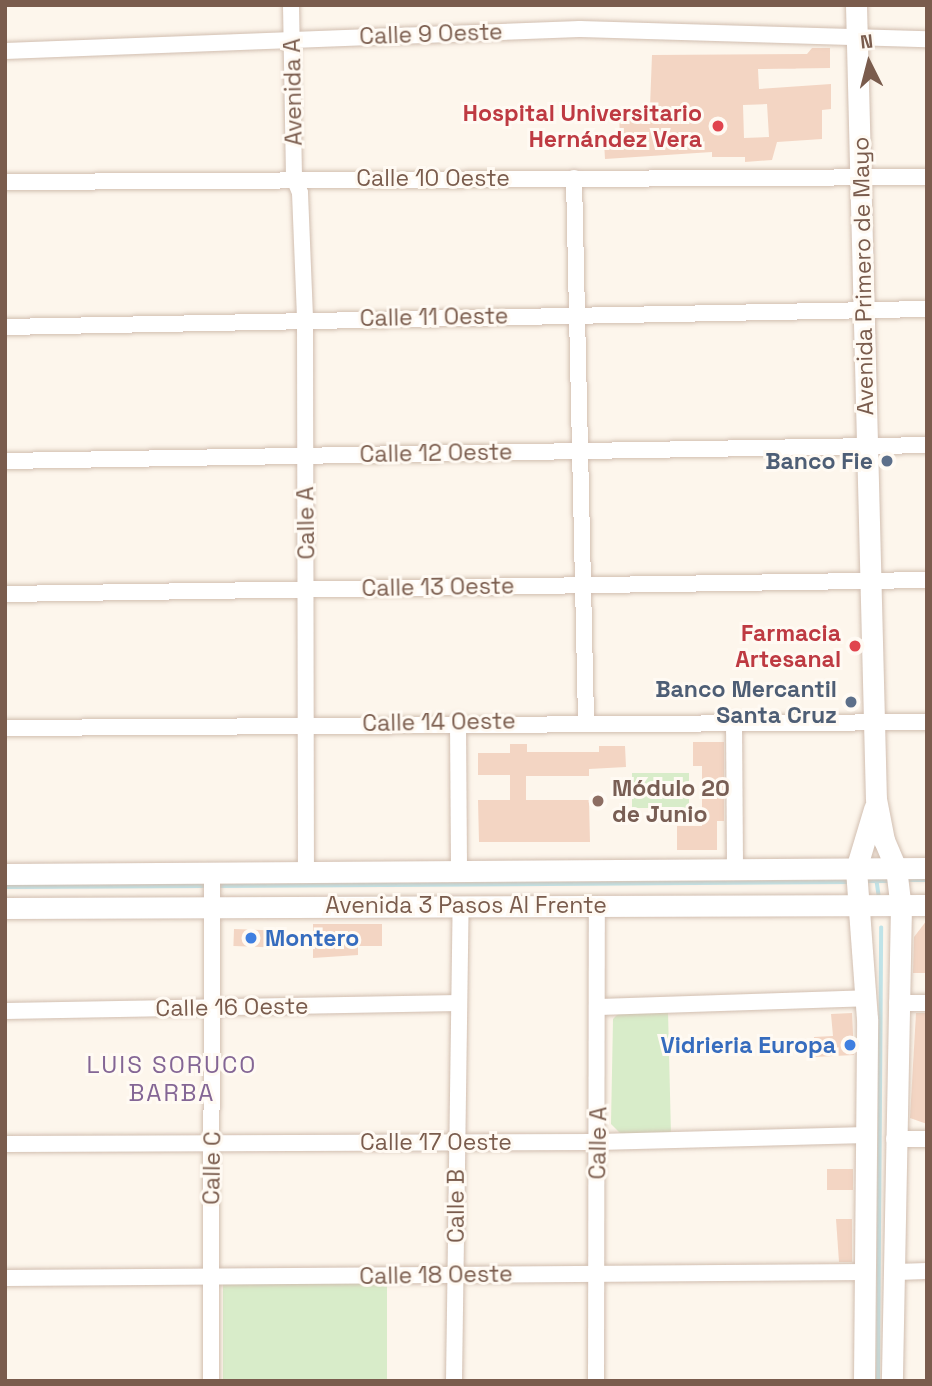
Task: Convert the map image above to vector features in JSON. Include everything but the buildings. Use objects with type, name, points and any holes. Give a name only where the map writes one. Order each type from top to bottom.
[{"type":"main road","name":"Avenida Primero de Mayo","points":[[856,5],[876,799],[884,840],[898,884]]},
{"type":"main road","name":"Avenida Primero de Mayo","points":[[876,799],[857,885],[866,998],[867,1272],[879,1356]]},
{"type":"main road","name":"Avenida 3 Pasos Al Frente","points":[[5,874],[461,905],[597,905],[898,884],[927,868]]},
{"type":"main road","name":"Avenida 3 Pasos Al Frente","points":[[5,908],[213,888],[306,870],[459,869],[735,869],[857,885],[898,884],[927,905]]},
{"type":"main road","points":[[864,1381],[879,1356],[896,1272],[894,1139],[898,884]]},
{"type":"main road","points":[[879,1356],[892,1381]]},
{"type":"street","name":"Avenida A","points":[[291,5],[294,178]]},
{"type":"street","name":"Calle 9 Oeste","points":[[5,51],[292,37],[580,29],[927,39]]},
{"type":"street","name":"Calle 10 Oeste","points":[[5,182],[294,178],[927,177]]},
{"type":"street","name":"Calle A","points":[[294,178],[300,193],[305,320],[308,724],[306,870]]},
{"type":"street","points":[[574,178],[586,721]]},
{"type":"street","name":"Calle 11 Oeste","points":[[5,327],[927,309]]},
{"type":"street","name":"Calle 12 Oeste","points":[[5,461],[927,445]]},
{"type":"street","name":"Calle 13 Oeste","points":[[5,594],[927,580]]},
{"type":"street","name":"Calle 14 Oeste","points":[[5,728],[586,721],[927,722]]},
{"type":"street","points":[[734,721],[735,869]]},
{"type":"street","points":[[458,722],[459,869]]},
{"type":"street","name":"Calle C","points":[[211,1381],[215,1008],[213,888]]},
{"type":"street","name":"Calle B","points":[[454,1381],[461,905]]},
{"type":"street","name":"Calle A","points":[[596,1381],[599,1007],[597,905]]},
{"type":"street","points":[[599,1007],[866,998]]},
{"type":"street","name":"Calle 16 Oeste","points":[[5,1011],[459,1003]]},
{"type":"street","points":[[897,1003],[927,1003]]},
{"type":"street","name":"Calle 17 Oeste","points":[[5,1144],[213,1141],[598,1142],[867,1135]]},
{"type":"street","points":[[894,1139],[927,1139]]},
{"type":"street","points":[[896,1272],[927,1271]]},
{"type":"street","name":"Calle 18 Oeste","points":[[5,1278],[867,1272]]},
{"type":"green space","points":[[632,773],[689,773],[689,808],[632,808]]},
{"type":"green space","points":[[621,1011],[668,1011],[671,1135],[621,1134],[611,1124],[613,1019]]},
{"type":"green space","points":[[223,1280],[387,1280],[387,1381],[223,1381]]},
{"type":"waterway","points":[[907,880],[927,880]]},
{"type":"waterway","points":[[865,881],[889,881]]},
{"type":"waterway","points":[[877,881],[879,896]]},
{"type":"waterway","points":[[217,886],[850,882]]},
{"type":"waterway","points":[[5,887],[206,886]]},
{"type":"waterway","points":[[878,1381],[881,928]]},
{"type":"place","name":"Hospital Universitario Hernández Vera","points":[[718,126]]},
{"type":"place","name":"Banco Fie","points":[[887,461]]},
{"type":"place","name":"Farmacia Artesanal","points":[[855,646]]},
{"type":"place","name":"Banco Mercantil Santa Cruz","points":[[851,702]]},
{"type":"place","name":"Módulo 20 de Junio","points":[[598,801]]},
{"type":"place","name":"Montero","points":[[251,938]]},
{"type":"place","name":"Vidrieria Europa","points":[[850,1045]]},
{"type":"district","name":"LUIS SORUCO BARBA","points":[[172,1079]]}]
